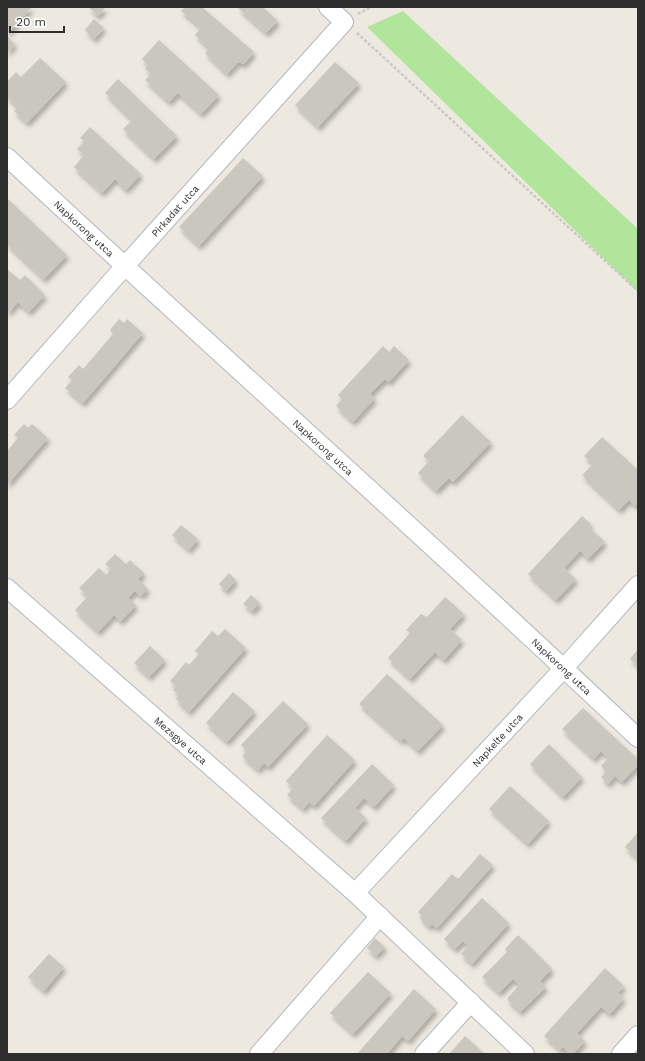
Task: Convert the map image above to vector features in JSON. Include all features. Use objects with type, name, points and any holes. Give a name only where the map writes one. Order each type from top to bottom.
[{"type":"street","points":[[328,7],[344,22]]},
{"type":"street","name":"Pirkadat utca","points":[[7,400],[124,266],[344,22]]},
{"type":"street","name":"Napkorong utca","points":[[7,157],[124,266],[564,668],[638,738]]},
{"type":"street","name":"Napkelte utca","points":[[355,894],[564,668],[638,585]]},
{"type":"street","name":"Mezsgye utca","points":[[7,588],[380,916],[525,1054]]},
{"type":"street","points":[[259,1054],[380,916]]},
{"type":"street","points":[[424,1054],[471,1002]]},
{"type":"street","points":[[621,1054],[638,1035]]},
{"type":"path","points":[[344,22],[638,291]]},
{"type":"green space","points":[[403,11],[638,229],[638,292],[367,27]]},
{"type":"building","points":[[7,7],[32,7],[7,34]]},
{"type":"building","points":[[88,7],[106,7],[98,16]]},
{"type":"building","points":[[185,7],[202,7],[254,52],[244,64],[238,62],[227,74],[205,53],[209,48],[195,35],[201,28],[181,11]]},
{"type":"building","points":[[237,7],[263,7],[278,21],[266,33]]},
{"type":"building","points":[[94,19],[104,28],[94,39],[85,30]]},
{"type":"building","points":[[7,36],[15,44],[7,53]]},
{"type":"building","points":[[159,40],[219,95],[201,114],[178,93],[169,102],[145,80],[151,74],[145,69],[148,65],[142,59]]},
{"type":"building","points":[[40,58],[66,82],[27,123],[14,111],[18,107],[7,97],[7,82],[16,72],[21,77]]},
{"type":"building","points":[[335,62],[359,83],[318,127],[295,105]]},
{"type":"building","points":[[118,79],[177,136],[154,159],[123,129],[132,120],[105,93]]},
{"type":"building","points":[[90,127],[141,174],[126,190],[115,179],[102,193],[74,167],[84,155],[77,149],[84,141],[80,138]]},
{"type":"building","points":[[243,158],[263,176],[199,246],[179,227]]},
{"type":"building","points":[[7,198],[67,255],[44,279],[7,244]]},
{"type":"building","points":[[7,269],[20,280],[25,275],[45,295],[29,312],[18,302],[7,314]]},
{"type":"building","points":[[119,319],[124,323],[127,319],[143,333],[83,403],[65,388],[72,380],[68,377],[79,365],[83,369],[113,334],[110,330]]},
{"type":"building","points":[[383,346],[389,352],[394,346],[409,360],[389,382],[385,379],[370,394],[375,398],[353,422],[336,406],[342,399],[338,395]]},
{"type":"building","points":[[462,415],[491,442],[453,482],[449,478],[436,491],[418,473],[429,461],[423,456]]},
{"type":"building","points":[[24,424],[28,428],[32,424],[48,438],[7,485],[7,451],[18,438],[14,435]]},
{"type":"building","points":[[602,437],[638,470],[638,503],[635,506],[629,500],[619,510],[582,475],[593,464],[584,456]]},
{"type":"building","points":[[582,516],[591,524],[589,527],[605,542],[588,559],[580,551],[564,568],[576,579],[556,600],[528,574]]},
{"type":"building","points":[[181,525],[198,539],[189,550],[172,535]]},
{"type":"building","points":[[115,554],[126,564],[130,560],[144,573],[138,579],[148,589],[141,596],[135,591],[128,598],[136,605],[121,621],[114,615],[98,632],[75,610],[88,596],[79,588],[99,568],[106,575],[111,569],[105,564]]},
{"type":"building","points":[[229,573],[236,580],[226,591],[219,584]]},
{"type":"building","points":[[251,595],[260,603],[252,611],[243,604]]},
{"type":"building","points":[[445,597],[464,614],[450,629],[462,640],[444,660],[435,652],[410,679],[388,658],[410,633],[406,630],[421,614],[427,617]]},
{"type":"building","points":[[225,629],[246,648],[189,712],[176,699],[179,695],[173,690],[176,686],[170,681],[186,662],[189,665],[199,654],[195,651],[212,631],[218,636]]},
{"type":"building","points":[[150,646],[165,660],[149,677],[134,663]]},
{"type":"building","points":[[638,649],[638,666],[630,659]]},
{"type":"building","points":[[387,674],[443,725],[418,751],[404,738],[401,741],[359,704]]},
{"type":"building","points":[[233,692],[255,711],[227,742],[206,723]]},
{"type":"building","points":[[283,701],[308,724],[268,767],[264,763],[258,770],[242,756],[247,751],[241,745]]},
{"type":"building","points":[[583,708],[638,759],[638,765],[622,782],[615,776],[608,784],[601,777],[606,772],[601,766],[608,758],[601,751],[594,759],[562,729]]},
{"type":"building","points":[[327,735],[355,760],[314,806],[309,802],[303,809],[287,795],[293,788],[286,781]]},
{"type":"building","points":[[549,744],[582,777],[563,797],[530,764]]},
{"type":"building","points":[[372,764],[394,785],[374,807],[364,798],[355,808],[366,818],[346,841],[321,818]]},
{"type":"building","points":[[510,786],[549,821],[528,844],[489,809]]},
{"type":"building","points":[[638,832],[638,859],[625,847]]},
{"type":"building","points":[[480,854],[493,865],[437,928],[432,924],[429,927],[420,918],[422,916],[418,912],[452,874],[458,879]]},
{"type":"building","points":[[482,898],[509,923],[472,964],[461,954],[468,946],[463,941],[455,949],[444,939]]},
{"type":"building","points":[[518,935],[552,969],[540,981],[546,987],[520,1012],[507,999],[519,985],[513,979],[499,993],[482,977],[507,952],[505,949]]},
{"type":"building","points":[[375,938],[385,947],[376,956],[367,948]]},
{"type":"building","points":[[49,954],[64,967],[44,991],[28,977]]},
{"type":"building","points":[[605,968],[624,986],[618,993],[624,998],[610,1014],[601,1007],[577,1033],[585,1041],[573,1054],[563,1047],[560,1050],[544,1036]]},
{"type":"building","points":[[368,972],[391,993],[353,1034],[330,1013]]},
{"type":"building","points":[[414,989],[436,1009],[408,1041],[402,1036],[387,1054],[357,1054]]},
{"type":"building","points":[[465,1036],[485,1054],[449,1054]]}]
